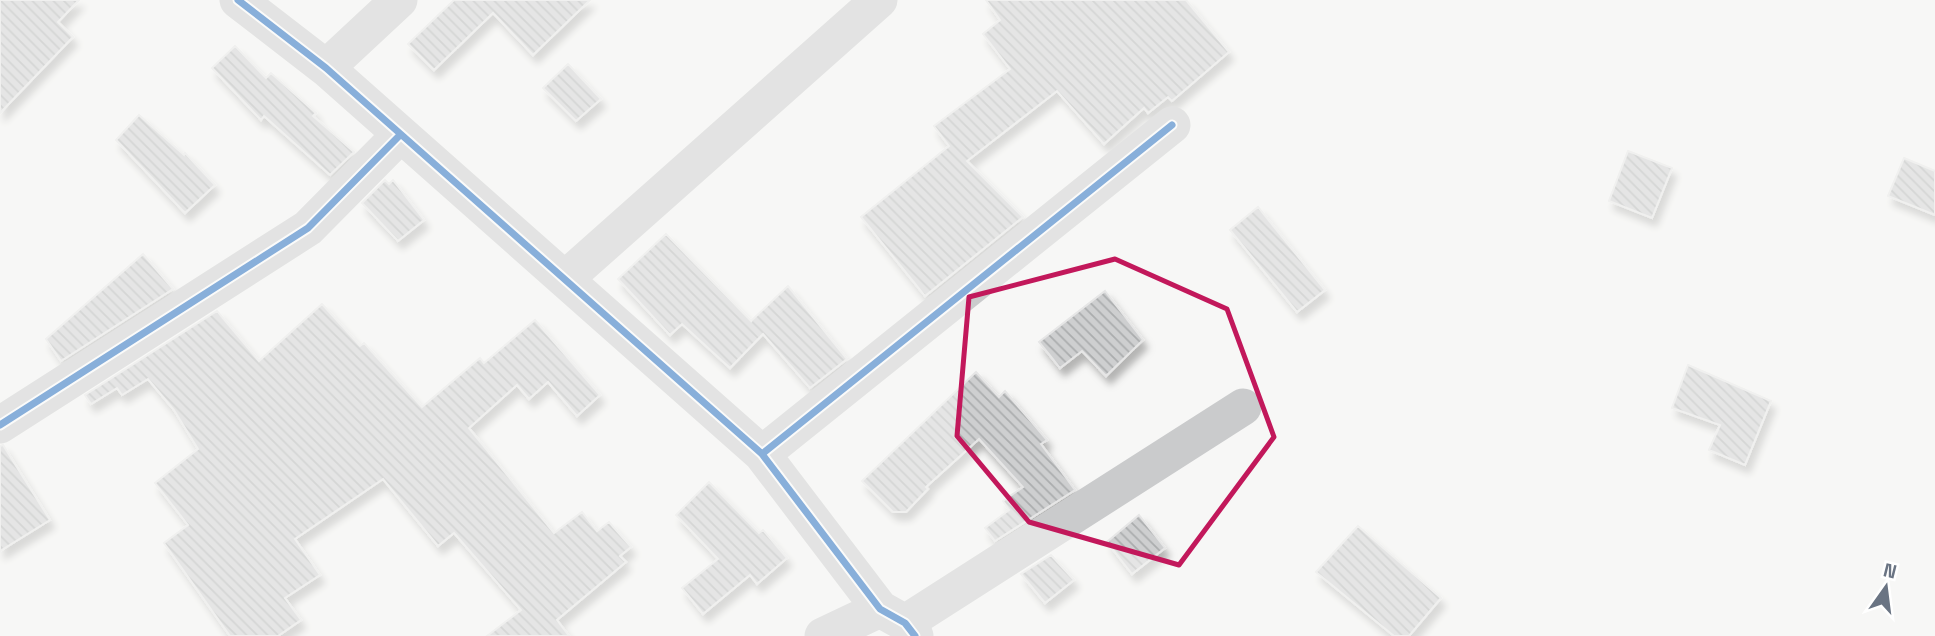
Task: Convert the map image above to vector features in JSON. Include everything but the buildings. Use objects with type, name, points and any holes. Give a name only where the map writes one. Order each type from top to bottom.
[{"type":"street","points":[[238,0],[326,68],[762,454],[900,623]]},
{"type":"street","points":[[326,68],[399,0]]},
{"type":"street","points":[[565,279],[879,0]]},
{"type":"street","points":[[762,454],[1172,125]]},
{"type":"street","points":[[0,425],[308,228],[400,135]]},
{"type":"street","points":[[823,636],[900,623],[1242,407]]},
{"type":"highlighted area","points":[[1115,259],[1227,309],[1274,437],[1179,565],[1029,522],[957,436],[969,297]]},
{"type":"cycle path","points":[[238,0],[326,68],[762,454],[880,609],[905,623],[915,636]]},
{"type":"cycle path","points":[[762,454],[1172,125]]},
{"type":"cycle path","points":[[0,425],[308,228],[400,135]]}]
